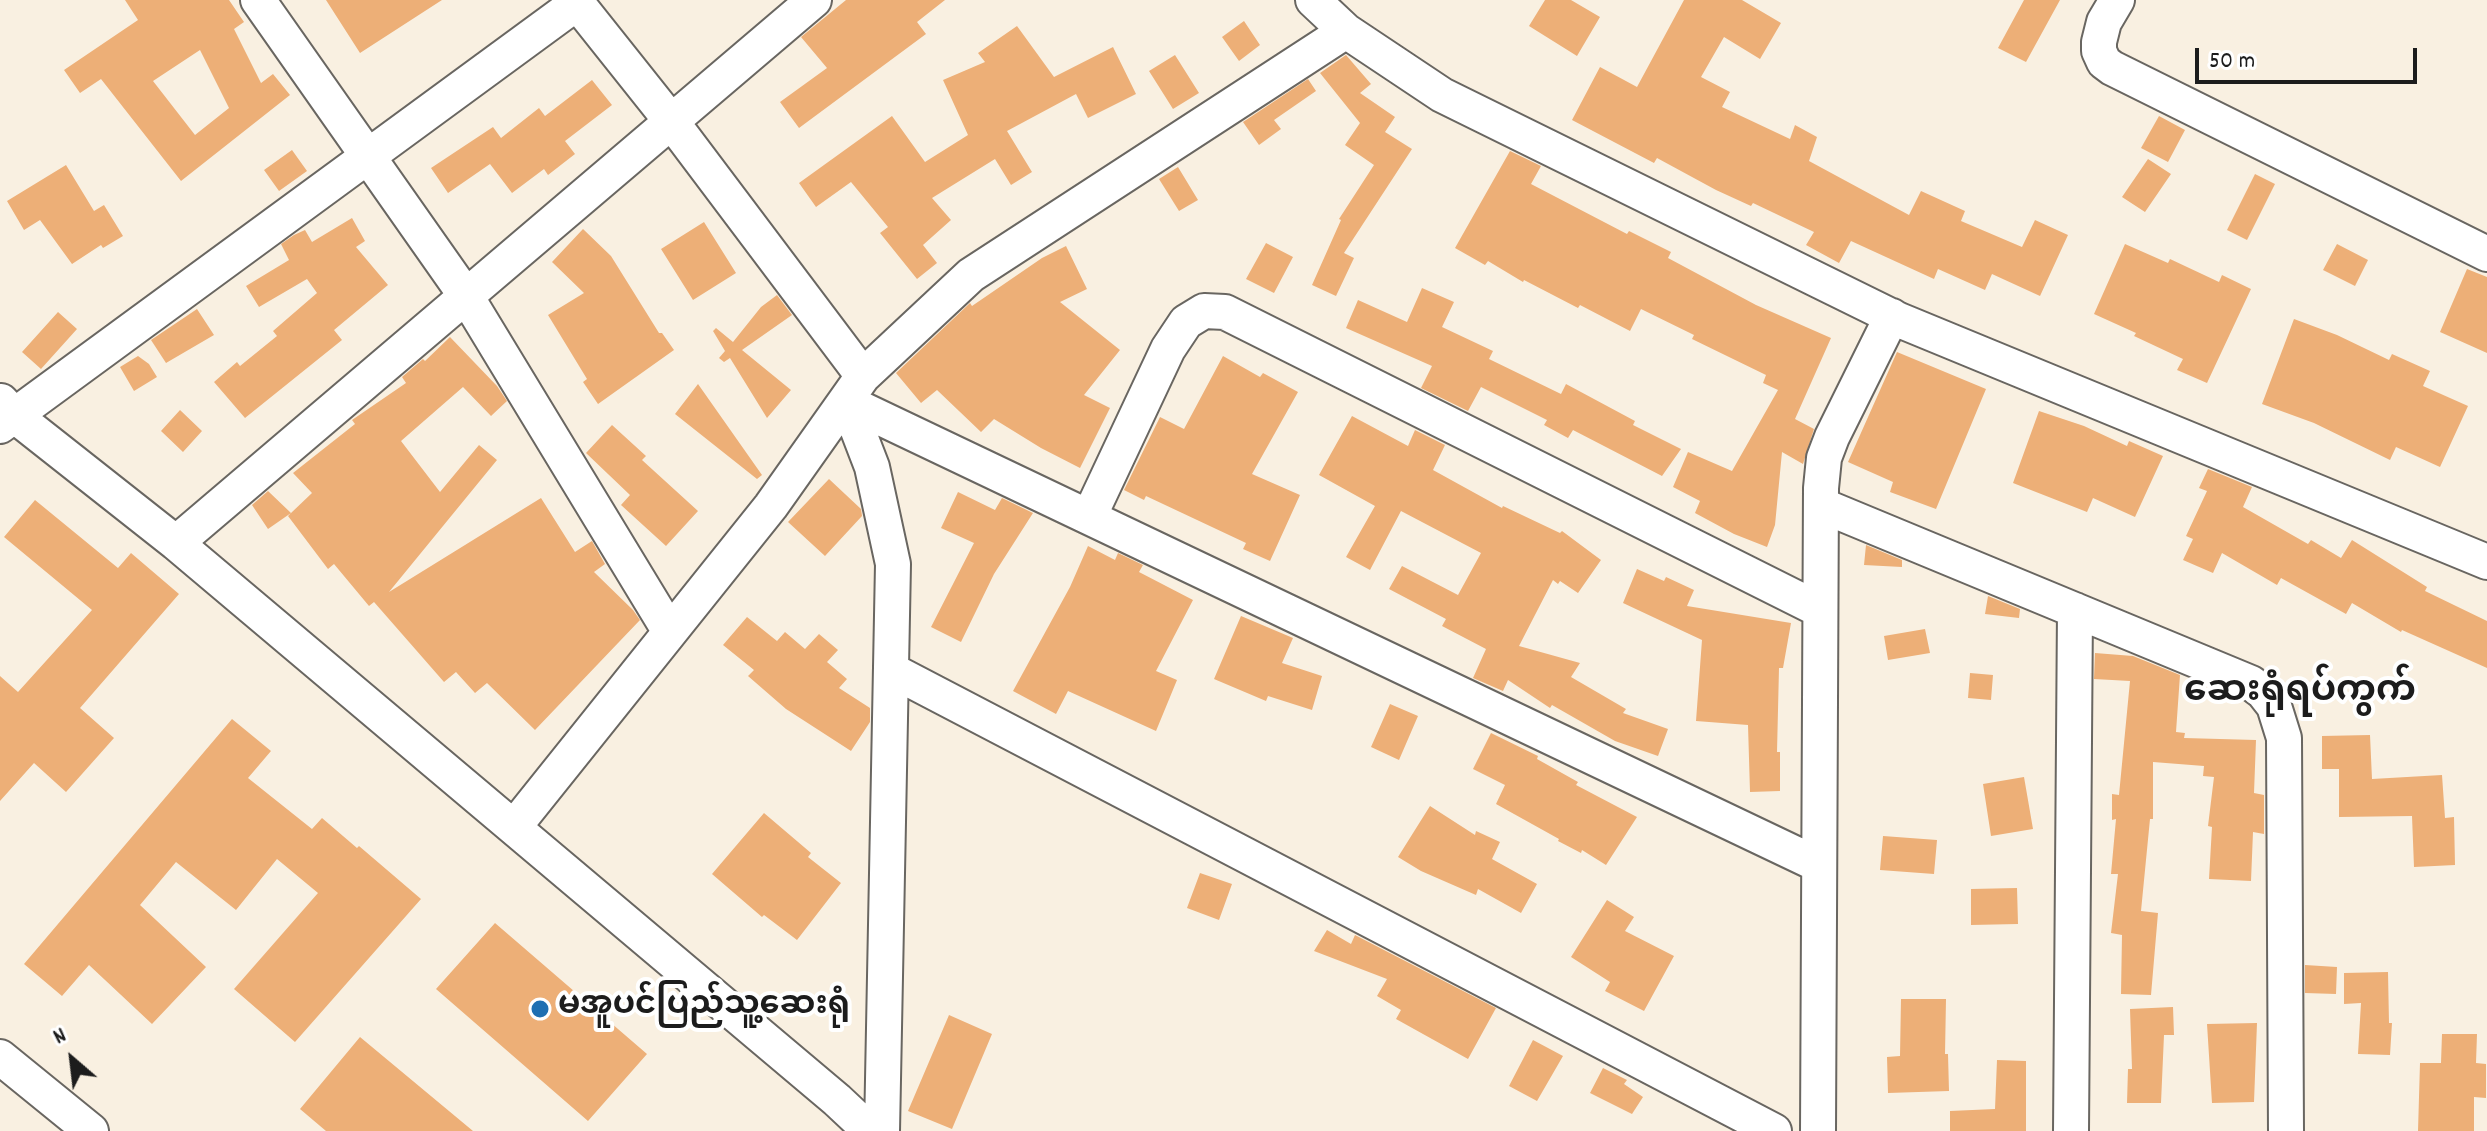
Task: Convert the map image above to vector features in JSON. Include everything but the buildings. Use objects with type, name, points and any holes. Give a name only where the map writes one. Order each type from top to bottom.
[{"type":"street","points":[[258,0],[466,296],[670,632]]},
{"type":"street","points":[[176,543],[814,0]]},
{"type":"street","points":[[1313,0],[1346,31],[1442,95],[1892,316],[2487,562]]},
{"type":"street","points":[[2117,0],[2104,22],[2099,42],[2104,62],[2112,68],[2487,254]]},
{"type":"street","points":[[870,1131],[176,543],[5,414],[368,158],[576,1],[671,121],[855,389],[893,564],[882,1131]]},
{"type":"street","points":[[514,827],[771,506],[855,389],[971,275],[1346,31]]},
{"type":"street","points":[[1089,517],[1168,349],[1186,322],[1204,311],[1225,312],[1820,610]]},
{"type":"street","points":[[1818,1131],[1820,610],[1824,458],[1892,316]]},
{"type":"street","points":[[855,389],[1089,517],[1819,865]]},
{"type":"street","points":[[1821,505],[2251,683],[2263,692],[2280,718],[2284,738],[2286,1131]]},
{"type":"street","points":[[2071,1131],[2075,610]]},
{"type":"street","points":[[891,670],[1774,1131]]},
{"type":"street","points":[[0,1057],[91,1131]]},
{"type":"place","name":"မအူပင်ပြည်သူ့ဆေးရုံ","points":[[540,1009]]},
{"type":"district","name":"ဆေးရုံရပ်ကွက်","points":[[2300,695]]}]
